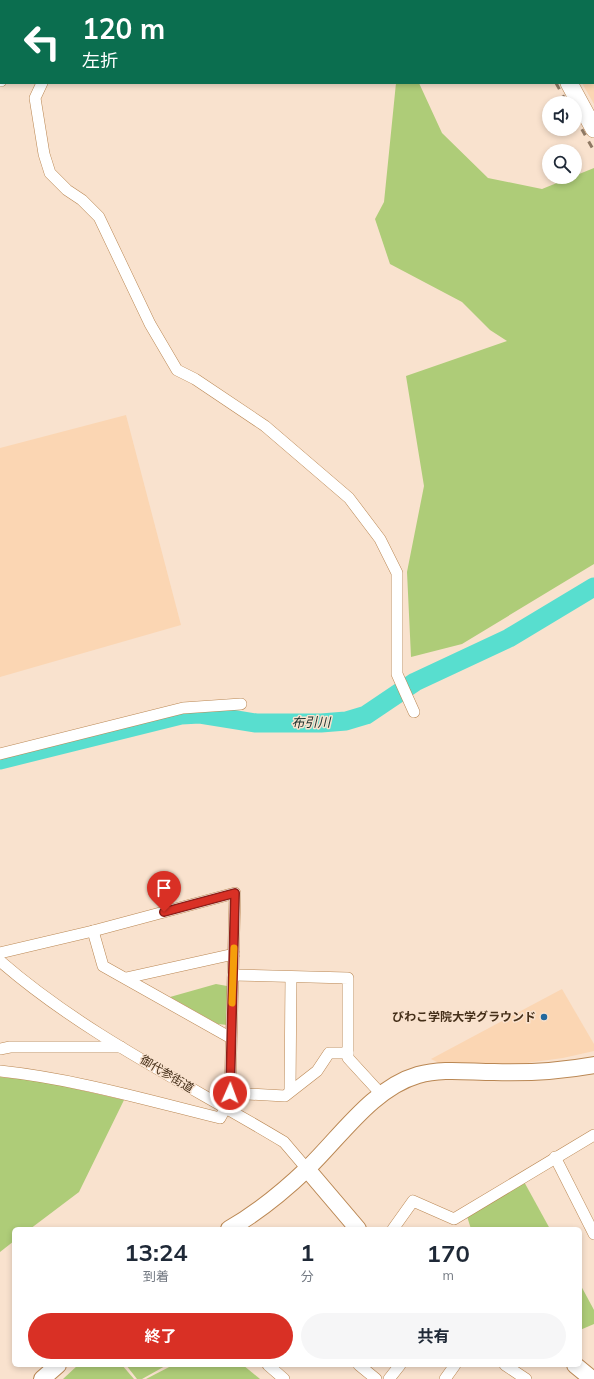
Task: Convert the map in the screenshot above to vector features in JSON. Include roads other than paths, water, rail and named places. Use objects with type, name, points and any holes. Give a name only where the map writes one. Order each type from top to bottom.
[{"type":"main road","points":[[570,84],[594,129]]},
{"type":"street","points":[[42,84],[35,98],[44,154],[50,173],[67,190],[82,200],[99,217],[150,324],[177,370],[195,380],[265,426],[349,498],[380,539],[397,573],[397,674],[414,712]]},
{"type":"street","points":[[0,754],[183,708],[241,704]]},
{"type":"street","points":[[0,953],[92,931],[235,893],[230,1093],[225,1109],[220,1118],[106,1089],[44,1076],[0,1071]]},
{"type":"street","points":[[92,931],[103,966],[232,1038]]},
{"type":"street","points":[[126,978],[234,954]]},
{"type":"street","name":"御代参街道","points":[[0,961],[44,998],[121,1047],[284,1142],[356,1227]]},
{"type":"street","points":[[233,975],[348,978],[348,1058],[381,1094]]},
{"type":"street","points":[[290,1091],[291,977]]},
{"type":"street","points":[[0,1049],[10,1047],[121,1047]]},
{"type":"street","points":[[230,1093],[285,1096],[317,1070],[329,1053],[348,1053]]},
{"type":"street","points":[[231,1227],[262,1207],[307,1169],[381,1094],[399,1082],[419,1075],[443,1071],[549,1071],[594,1065]]},
{"type":"street","points":[[394,1227],[413,1201],[454,1219],[555,1157],[594,1135]]},
{"type":"street","points":[[555,1157],[594,1234]]},
{"type":"street","points":[[42,1379],[56,1367]]},
{"type":"street","points":[[270,1367],[284,1379]]},
{"type":"street","points":[[361,1367],[376,1379]]},
{"type":"street","points":[[389,1379],[398,1367]]},
{"type":"street","points":[[445,1379],[454,1367]]},
{"type":"street","points":[[508,1367],[526,1379]]},
{"type":"street","points":[[577,1367],[592,1379]]},
{"type":"waterway","name":"布引川","points":[[0,760],[181,715],[200,714],[256,723],[321,723],[346,721],[366,715],[415,682],[509,638],[594,587]]},
{"type":"railway","points":[[557,84],[563,96]]},
{"type":"railway","points":[[582,130],[594,151]]},
{"type":"place","name":"びわこ学院大学グラウンド","points":[[544,1017]]}]
